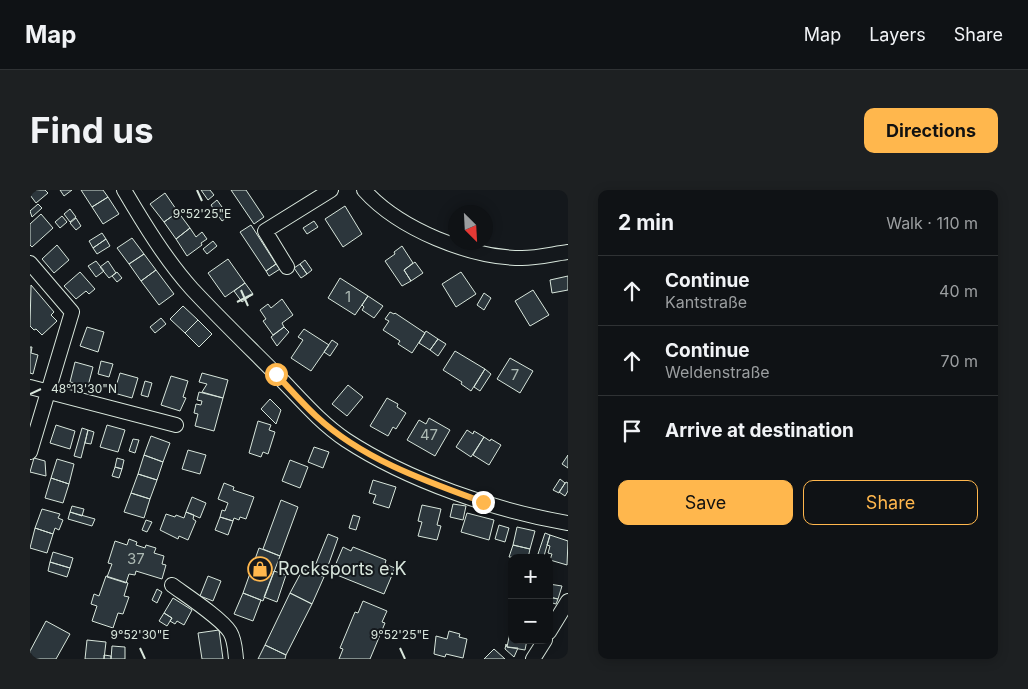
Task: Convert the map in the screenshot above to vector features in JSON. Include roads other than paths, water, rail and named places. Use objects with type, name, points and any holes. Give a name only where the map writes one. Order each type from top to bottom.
[{"type":"street","points":[[124,190],[161,247],[191,288],[316,417],[345,439],[373,456],[444,488],[483,502],[548,520],[568,523]]},
{"type":"street","points":[[288,267],[264,231],[331,190]]},
{"type":"street","points":[[364,190],[380,206],[408,224],[437,238],[472,250],[500,256],[523,258],[568,252]]},
{"type":"street","points":[[30,263],[72,312],[30,452]]},
{"type":"street","points":[[30,387],[176,425]]},
{"type":"street","points":[[172,585],[224,625],[231,633],[236,659]]},
{"type":"street","points":[[553,625],[568,601]]},
{"type":"street","points":[[534,659],[542,644]]},
{"type":"place","name":"Rocksports e.K","points":[[260,569]]}]
